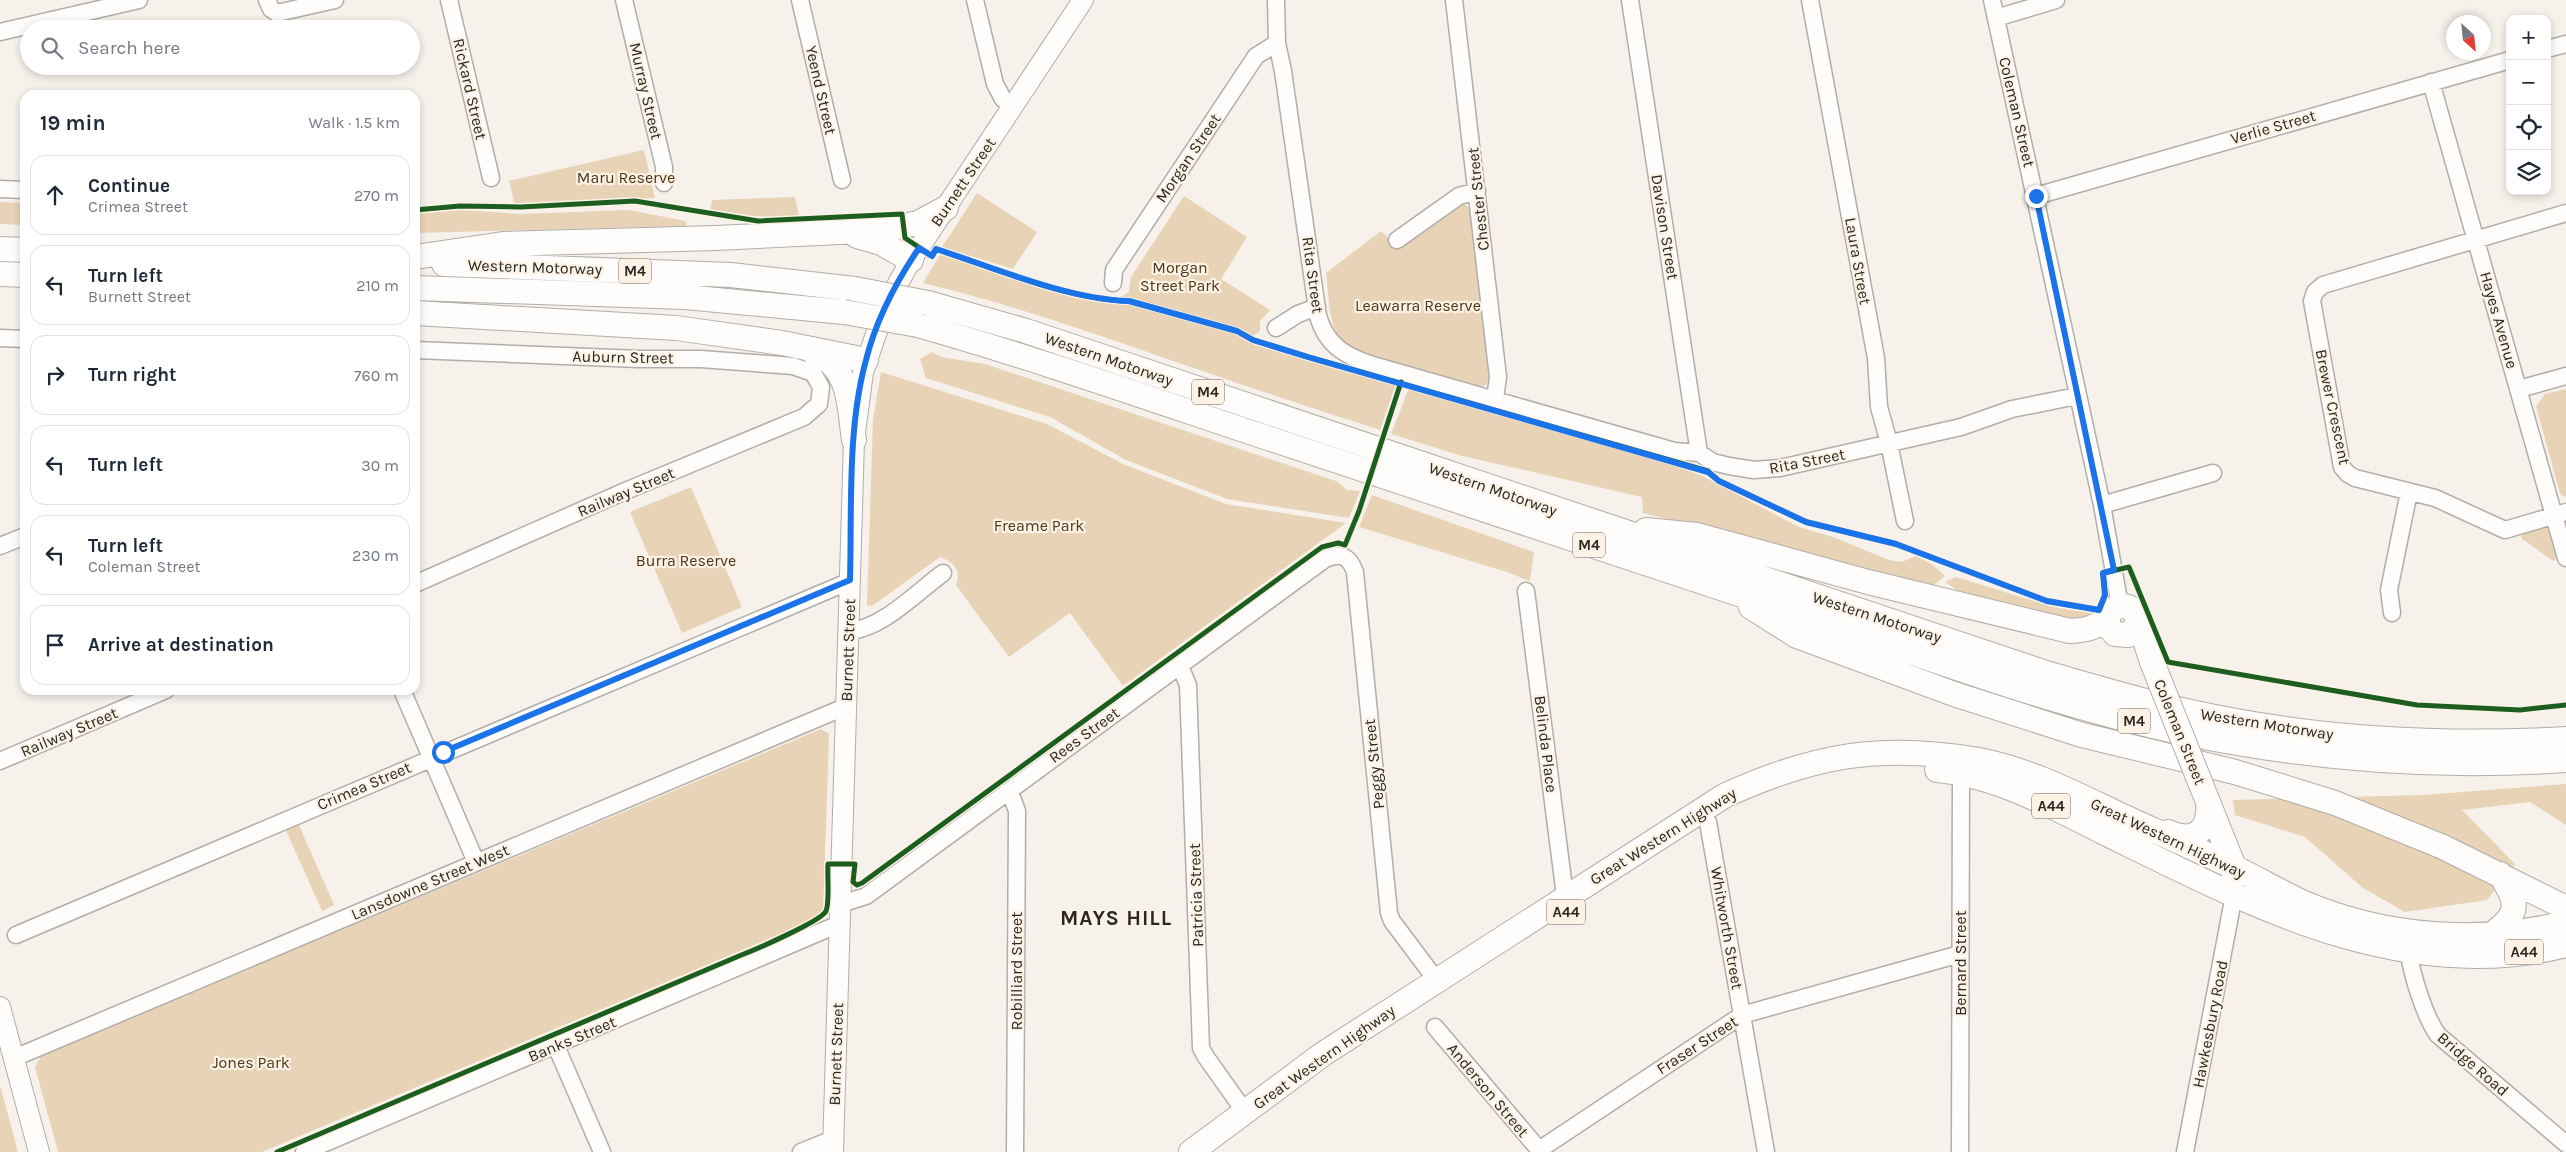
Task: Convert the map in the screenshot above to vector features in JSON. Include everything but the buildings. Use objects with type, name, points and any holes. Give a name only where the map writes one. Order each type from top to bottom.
[{"type":"highway","name":"M4","points":[[420,256],[503,244],[843,233],[911,226],[928,219],[946,208]]},
{"type":"highway","name":"M4","points":[[843,233],[881,243],[911,260]]},
{"type":"highway","points":[[0,249],[20,250]]},
{"type":"highway","name":"Western Motorway","points":[[420,263],[731,275],[855,289],[928,303],[1026,331],[1604,527],[2043,672],[2188,712],[2281,728],[2384,739],[2475,742],[2566,739]]},
{"type":"highway","points":[[0,274],[20,275]]},
{"type":"highway","name":"Western Motorway","points":[[420,288],[685,297],[844,312],[918,325],[1042,362],[1720,588],[2039,693],[2119,717],[2186,733],[2304,752],[2377,760],[2497,763],[2566,760]]},
{"type":"highway","points":[[420,313],[666,327],[782,343],[866,360]]},
{"type":"highway","points":[[782,343],[823,356],[838,370],[846,388],[854,440]]},
{"type":"highway","name":"M4","points":[[1604,527],[1697,535],[1868,582],[2070,631],[2094,627],[2121,618]]},
{"type":"highway","name":"M4","points":[[1720,588],[1797,636],[1844,655],[2082,735],[2236,772],[2335,803],[2435,843],[2500,874]]},
{"type":"highway","name":"Coleman Street","points":[[2121,618],[2152,662],[2234,867],[2234,895]]},
{"type":"highway","name":"Great Western Highway","points":[[1191,1152],[1323,1054],[1565,896],[1724,796],[1764,778],[1801,765],[1860,754],[1899,752],[1986,762],[2055,785],[2234,867],[2267,886],[2327,912],[2408,942],[2452,936],[2520,932],[2566,924]]},
{"type":"highway","name":"Great Western Highway","points":[[1208,1152],[1336,1058],[1708,822],[1741,803],[1775,789],[1826,774],[1882,767],[1944,770],[2000,784],[2036,799],[2234,895],[2314,928],[2482,955],[2566,945]]},
{"type":"highway","name":"Coleman Street","points":[[2138,823],[2156,826],[2182,838],[2192,836],[2205,824],[2208,802]]},
{"type":"highway","points":[[2500,874],[2566,908]]},
{"type":"highway","points":[[2492,934],[2506,924],[2513,914],[2515,905],[2513,895],[2500,874]]},
{"type":"main road","name":"Burnett Street","points":[[833,1145],[854,440],[866,360],[886,305],[911,260],[1083,0]]},
{"type":"main road","points":[[0,1007],[39,1152]]},
{"type":"street","points":[[52,20],[139,0]]},
{"type":"street","points":[[270,6],[281,12],[335,0]]},
{"type":"street","name":"Rickard Street","points":[[449,0],[490,178]]},
{"type":"street","name":"Murray Street","points":[[624,0],[664,167],[664,183]]},
{"type":"street","name":"Yeend Street","points":[[800,0],[842,180]]},
{"type":"street","points":[[975,0],[995,84],[1004,99],[1014,106]]},
{"type":"street","name":"Rita Street","points":[[1276,0],[1276,43],[1284,71],[1317,307],[1321,327],[1326,336],[1346,356],[1674,450],[1699,453],[1713,462],[1761,470],[1889,444],[1961,426],[2012,409],[2077,396]]},
{"type":"street","name":"Chester Street","points":[[1454,0],[1478,191],[1498,377],[1494,398]]},
{"type":"street","name":"Davison Street","points":[[1630,0],[1699,453]]},
{"type":"street","name":"Laura Street","points":[[1810,0],[1876,358],[1879,407],[1906,521]]},
{"type":"street","name":"Coleman Street","points":[[1992,0],[2102,505],[2121,618]]},
{"type":"street","points":[[1996,18],[2056,0]]},
{"type":"street","points":[[0,32],[20,27]]},
{"type":"street","name":"Morgan Street","points":[[1114,283],[1114,270],[1256,56],[1276,43]]},
{"type":"street","points":[[2551,48],[2566,44]]},
{"type":"street","name":"Verlie Street","points":[[2036,196],[2506,61]]},
{"type":"street","name":"Hayes Avenue","points":[[2431,82],[2519,390],[2560,514],[2566,558]]},
{"type":"street","points":[[0,189],[20,190]]},
{"type":"street","points":[[1397,240],[1459,196],[1478,191]]},
{"type":"street","name":"Brewer Crescent","points":[[2560,514],[2505,530],[2461,508],[2355,478],[2348,474],[2342,467],[2312,301],[2315,292],[2323,285],[2566,213]]},
{"type":"street","points":[[1276,328],[1298,314],[1317,307]]},
{"type":"street","points":[[0,338],[20,339]]},
{"type":"street","name":"Auburn Street","points":[[420,350],[639,359],[701,358],[779,365],[807,369],[816,377],[821,387]]},
{"type":"street","points":[[2519,390],[2566,376]]},
{"type":"street","name":"Railway Street","points":[[420,582],[623,492],[809,414],[819,404],[821,387]]},
{"type":"street","points":[[2102,505],[2213,473]]},
{"type":"street","points":[[2392,613],[2389,590],[2409,492]]},
{"type":"street","points":[[0,546],[20,538]]},
{"type":"street","name":"Peggy Street","points":[[1325,559],[1334,555],[1342,555],[1351,561],[1355,572],[1390,917],[1436,981]]},
{"type":"street","name":"Rees Street","points":[[841,904],[866,896],[1325,559]]},
{"type":"street","points":[[848,631],[859,631],[876,623],[943,573]]},
{"type":"street","name":"Crimea Street","points":[[16,935],[850,580]]},
{"type":"street","name":"Belinda Place","points":[[1526,591],[1565,896]]},
{"type":"street","name":"Patricia Street","points":[[1180,666],[1188,684],[1201,1048],[1245,1112]]},
{"type":"street","name":"Railway Street","points":[[0,761],[154,695]]},
{"type":"street","points":[[404,695],[476,862]]},
{"type":"street","name":"Lansdowne Street West","points":[[14,1058],[846,706]]},
{"type":"street","name":"Bernard Street","points":[[1960,1152],[1961,774]]},
{"type":"street","name":"Robilliard Street","points":[[1007,792],[1013,800],[1017,811],[1015,1152]]},
{"type":"street","name":"Whitworth Street","points":[[1708,822],[1766,1152]]},
{"type":"street","name":"Hawkesbury Road","points":[[2185,1152],[2234,895]]},
{"type":"street","name":"Banks Street","points":[[304,1152],[839,924]]},
{"type":"street","name":"Bridge Road","points":[[2408,942],[2430,1022],[2438,1035],[2566,1144]]},
{"type":"street","name":"Fraser Street","points":[[1540,1151],[1742,1015],[1960,954]]},
{"type":"street","name":"Anderson Street","points":[[1435,1027],[1540,1151]]},
{"type":"street","points":[[556,1046],[602,1152]]},
{"type":"street","points":[[801,1152],[833,1145]]},
{"type":"green space","name":"Maru Reserve","points":[[644,150],[655,198],[515,205],[509,181]]},
{"type":"green space","points":[[977,193],[1037,232],[1013,269],[942,247]]},
{"type":"green space","name":"Morgan Street Park","points":[[1184,196],[1247,237],[1221,279],[1270,310],[1260,321],[1260,331],[1252,337],[1241,335],[1254,345],[1396,384],[1380,430],[1033,314],[923,283],[940,255],[1096,301],[1115,301],[1129,292],[1131,277]]},
{"type":"green space","points":[[795,197],[799,216],[768,217],[710,213],[712,200]]},
{"type":"green space","points":[[0,202],[20,203],[20,225],[0,224]]},
{"type":"green space","name":"Leawarra Reserve","points":[[1460,204],[1466,205],[1469,209],[1490,377],[1486,385],[1480,387],[1351,350],[1337,339],[1330,313],[1326,273],[1381,231],[1395,245]]},
{"type":"green space","points":[[462,210],[519,214],[628,210],[686,221],[686,226],[420,233],[420,214]]},
{"type":"green space","points":[[932,352],[941,357],[985,364],[1336,481],[1347,490],[1360,491],[1349,518],[1227,499],[1126,460],[1050,417],[926,378],[920,359]]},
{"type":"green space","name":"Freame Park","points":[[881,372],[1047,424],[1123,464],[1226,504],[1346,523],[1123,686],[1070,613],[1009,657],[956,585],[958,575],[956,568],[950,562],[940,557],[872,606],[867,605],[873,420]]},
{"type":"green space","points":[[1409,388],[1684,469],[1702,476],[1799,527],[1833,537],[1889,560],[1902,562],[1916,556],[1933,565],[1945,576],[1934,585],[1863,572],[1643,513],[1642,497],[1462,456],[1391,434]]},
{"type":"green space","points":[[2566,389],[2566,497],[2561,495],[2559,490],[2536,406],[2545,394]]},
{"type":"green space","name":"Burra Reserve","points":[[691,487],[742,607],[682,633],[630,512]]},
{"type":"green space","points":[[1372,495],[1534,552],[1530,581],[1507,572],[1359,527]]},
{"type":"green space","points":[[2549,526],[2559,557],[2553,561],[2521,538],[2523,532]]},
{"type":"green space","points":[[1956,577],[2053,607],[2091,613],[2080,618],[2060,618],[1957,590],[1945,582]]},
{"type":"green space","name":"Jones Park","points":[[821,729],[829,734],[823,916],[262,1152],[58,1152],[35,1067],[41,1056]]},
{"type":"green space","points":[[2566,784],[2566,825],[2530,802],[2462,810],[2515,864],[2487,900],[2405,912],[2363,888],[2305,837],[2235,815],[2233,800],[2424,795]]},
{"type":"green space","points":[[298,823],[334,905],[322,911],[285,828]]},
{"type":"green space","points":[[0,1085],[18,1152],[0,1152]]},
{"type":"cycle path","points":[[420,210],[460,206],[521,207],[635,201],[758,221],[902,214],[905,238],[932,256],[936,249],[1057,289],[1081,295],[1129,301],[1237,331],[1253,340],[1308,357],[1708,471],[1719,481],[1806,522],[1896,544],[2047,601],[2099,610],[2105,595],[2103,573],[2129,567],[2168,662],[2417,705],[2520,710],[2566,705]]},
{"type":"cycle path","points":[[277,1152],[758,948],[822,916],[827,907],[828,864],[855,864],[853,882],[857,885],[862,883],[1322,547],[1338,543],[1345,545],[1359,511],[1401,382]]},
{"type":"district","name":"MAYS HILL","points":[[1116,918]]},
{"type":"route","points":[[443,752],[850,580],[854,440],[863,372],[877,326],[886,305],[902,274],[919,248],[932,256],[936,249],[1061,290],[1093,297],[1129,301],[1237,331],[1253,340],[1308,357],[1401,382],[1708,472],[1719,481],[1797,519],[1896,544],[2047,601],[2099,610],[2105,595],[2103,573],[2114,570],[2102,505],[2077,396],[2036,196]]}]
